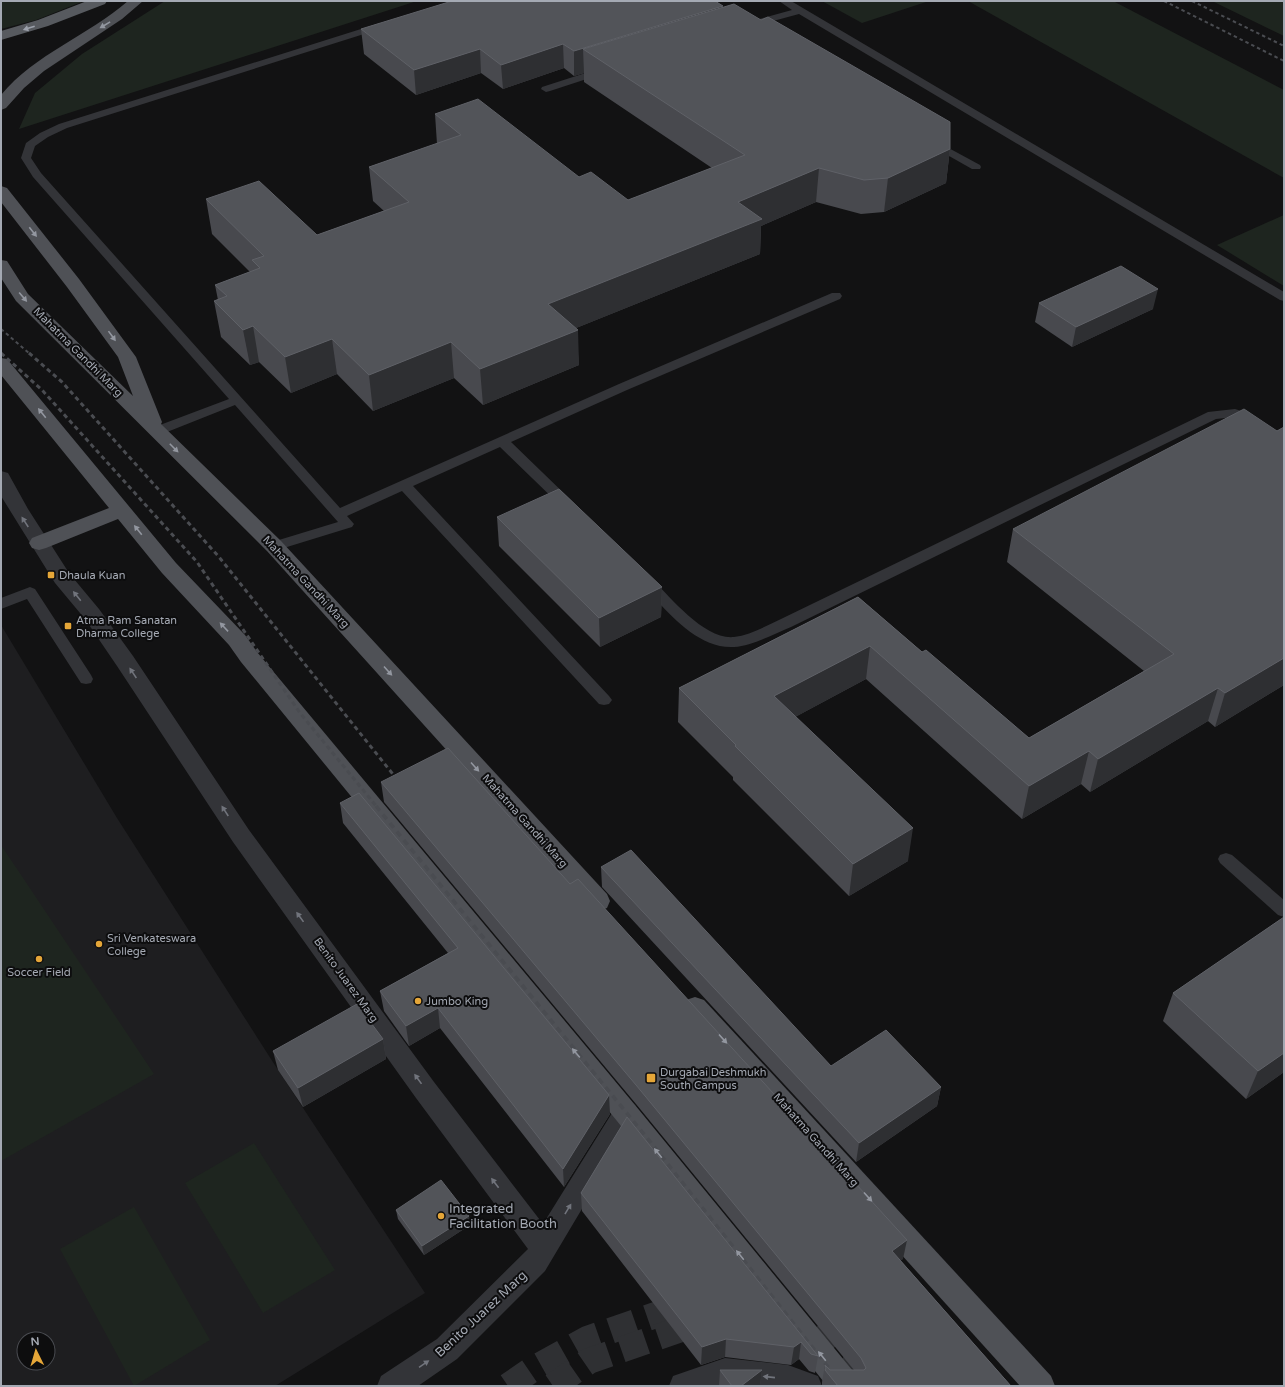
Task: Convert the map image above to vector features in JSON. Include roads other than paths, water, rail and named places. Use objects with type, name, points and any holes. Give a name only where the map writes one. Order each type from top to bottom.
[{"type":"highway","points":[[1,36],[57,18],[100,1]]},
{"type":"main road","points":[[1,104],[24,79],[61,52],[124,13],[136,1]]},
{"type":"main road","points":[[1,191],[73,283],[127,357],[157,431]]},
{"type":"main road","name":"Mahatma Gandhi Marg","points":[[1,265],[22,297],[274,546],[615,920]]},
{"type":"main road","points":[[1,363],[169,568],[237,640],[249,657],[626,1113],[846,1386]]},
{"type":"main road","points":[[39,543],[121,510]]},
{"type":"main road","name":"Mahatma Gandhi Marg","points":[[679,990],[1040,1386]]},
{"type":"street","name":"Benito Juarez Marg","points":[[1,477],[18,509],[62,578],[92,614],[155,705],[241,836],[425,1090],[544,1248]]},
{"type":"street","name":"Benito Juarez Marg","points":[[392,1386],[447,1349],[535,1262],[626,1113]]},
{"type":"street","points":[[684,1386],[725,1372],[788,1379],[807,1386]]},
{"type":"lane","points":[[784,1],[1284,298]]},
{"type":"lane","points":[[759,34],[742,27],[800,11]]},
{"type":"lane","points":[[274,546],[347,524],[36,175],[26,158],[30,145],[44,135],[63,126],[389,23]]},
{"type":"lane","points":[[546,89],[612,68]]},
{"type":"lane","points":[[922,137],[976,168]]},
{"type":"lane","points":[[339,514],[623,387],[836,296]]},
{"type":"lane","points":[[157,431],[237,400]]},
{"type":"lane","points":[[640,575],[697,630],[710,638],[732,642],[760,634],[779,626],[1213,415],[1235,413],[1246,417],[1284,443]]},
{"type":"lane","points":[[502,441],[576,513]]},
{"type":"lane","points":[[404,485],[604,700]]},
{"type":"lane","points":[[1,604],[30,592],[86,679]]},
{"type":"lane","points":[[1226,859],[1284,910]]},
{"type":"tunnel","points":[[508,1386],[530,1371],[587,1339],[690,1303]]},
{"type":"tunnel","points":[[553,1386],[589,1361],[704,1321]]},
{"type":"tunnel","points":[[812,1334],[887,1386]]},
{"type":"railway","points":[[1164,1],[1284,61]]},
{"type":"railway","points":[[1192,1],[1284,46]]},
{"type":"railway","points":[[1,329],[30,354]]},
{"type":"railway","points":[[2,354],[1,353],[42,390],[197,562],[300,713],[377,807]]},
{"type":"railway","points":[[29,353],[62,382],[219,557],[400,783]]},
{"type":"railway","points":[[376,806],[652,1144],[843,1386]]},
{"type":"place","name":"Dhaula Kuan","points":[[51,575]]},
{"type":"place","name":"Atma Ram Sanatan Dharma College","points":[[68,626]]},
{"type":"place","name":"Sri Venkateswara College","points":[[99,944]]},
{"type":"place","name":"Soccer Field","points":[[39,959]]},
{"type":"place","name":"Jumbo King","points":[[418,1001]]},
{"type":"place","name":"Durgabai Deshmukh South Campus","points":[[651,1078]]},
{"type":"place","name":"Integrated Facilitation Booth","points":[[441,1216]]}]
